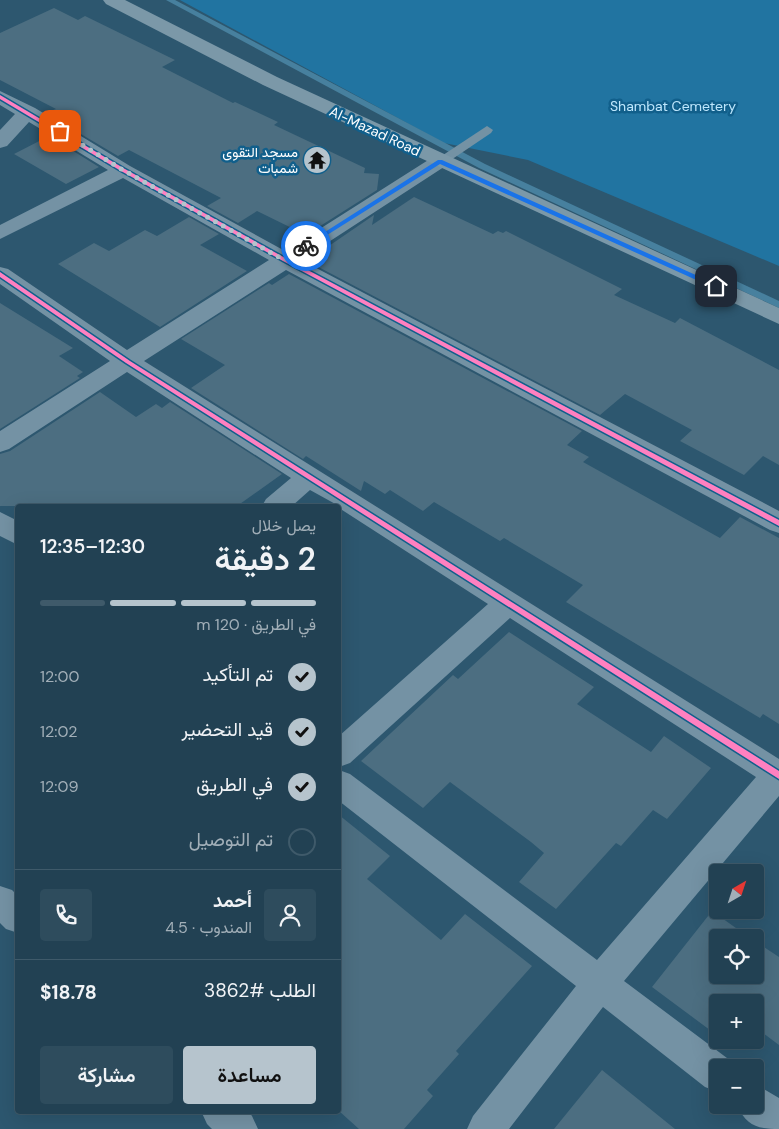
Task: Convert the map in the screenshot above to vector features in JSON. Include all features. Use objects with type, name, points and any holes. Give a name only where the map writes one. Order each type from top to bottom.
[{"type":"street","name":"Al-Mazad Road","points":[[112,0],[270,81],[440,162],[779,317]]},
{"type":"street","points":[[0,97],[123,170],[284,260],[779,523]]},
{"type":"street","points":[[0,142],[28,112]]},
{"type":"street","points":[[0,443],[440,162]]},
{"type":"street","points":[[0,233],[123,170]]},
{"type":"street","points":[[0,274],[128,362],[778,774],[600,983],[486,1129]]},
{"type":"street","points":[[278,504],[309,477]]},
{"type":"street","points":[[0,522],[15,534]]},
{"type":"street","points":[[341,752],[507,604]]},
{"type":"street","points":[[341,785],[709,1067]]},
{"type":"street","points":[[0,901],[15,915]]},
{"type":"street","points":[[764,1110],[779,1121]]},
{"type":"street","points":[[223,1114],[239,1129]]},
{"type":"lane","points":[[440,162],[487,130]]},
{"type":"green space","name":"Shambat Cemetery","points":[[180,0],[779,0],[779,266],[528,160],[444,143]]},
{"type":"building","points":[[54,8],[78,20],[85,16],[175,60],[162,67],[233,103],[235,102],[278,122],[274,125],[365,168],[364,173],[379,174],[377,190],[306,235],[257,211],[238,223],[207,206],[221,198],[129,150],[118,156],[69,127],[77,123],[53,110],[56,109],[0,80],[0,33]]},
{"type":"building","points":[[49,136],[99,167],[66,184],[14,154]]},
{"type":"building","points":[[414,197],[493,234],[498,231],[503,233],[506,231],[622,289],[614,295],[675,323],[680,318],[779,370],[779,465],[763,456],[744,475],[680,441],[692,430],[625,394],[600,415],[307,261],[374,215],[372,225]]},
{"type":"building","points":[[189,217],[219,234],[200,245],[247,271],[160,327],[58,264],[94,243],[109,251],[145,230],[157,236]]},
{"type":"building","points":[[289,274],[582,431],[567,445],[589,457],[583,462],[720,538],[740,517],[779,538],[779,724],[763,714],[760,718],[566,602],[583,585],[504,538],[500,541],[434,502],[423,511],[390,490],[385,494],[364,481],[361,491],[306,456],[303,459],[191,388],[225,365],[181,339],[269,283],[272,285]]},
{"type":"building","points":[[0,303],[73,348],[59,356],[83,372],[77,376],[80,378],[0,429]]},
{"type":"building","points":[[100,392],[136,417],[156,404],[162,408],[170,402],[282,474],[240,504],[15,504],[15,506],[0,506],[0,454],[10,451]]},
{"type":"building","points":[[509,632],[594,687],[577,704],[651,752],[664,736],[711,768],[667,819],[653,810],[621,846],[616,843],[556,909],[519,882],[544,853],[531,842],[450,782],[423,808],[361,761],[453,675],[458,679]]},
{"type":"building","points":[[341,817],[390,856],[367,879],[441,940],[465,914],[532,966],[456,1051],[459,1054],[427,1090],[433,1096],[404,1129],[359,1129],[341,1113]]},
{"type":"building","points":[[709,915],[709,919],[723,919],[737,929],[709,929],[709,984],[764,984],[764,947],[779,957],[779,1045],[764,1034],[764,994],[709,994],[709,1029],[652,987]]},
{"type":"building","points":[[602,1070],[675,1129],[554,1129]]},
{"type":"waterway","points":[[170,0],[482,166],[779,305]]},
{"type":"cycle path","points":[[0,97],[123,170],[285,260],[779,523]]},
{"type":"cycle path","points":[[0,274],[128,362],[779,775]]},
{"type":"way so far","points":[[60,131],[123,170],[284,260],[306,246]]},
{"type":"place","name":"مسجد التقوى شمبات","points":[[317,160]]},
{"type":"route","points":[[306,246],[440,162],[716,286]]}]
